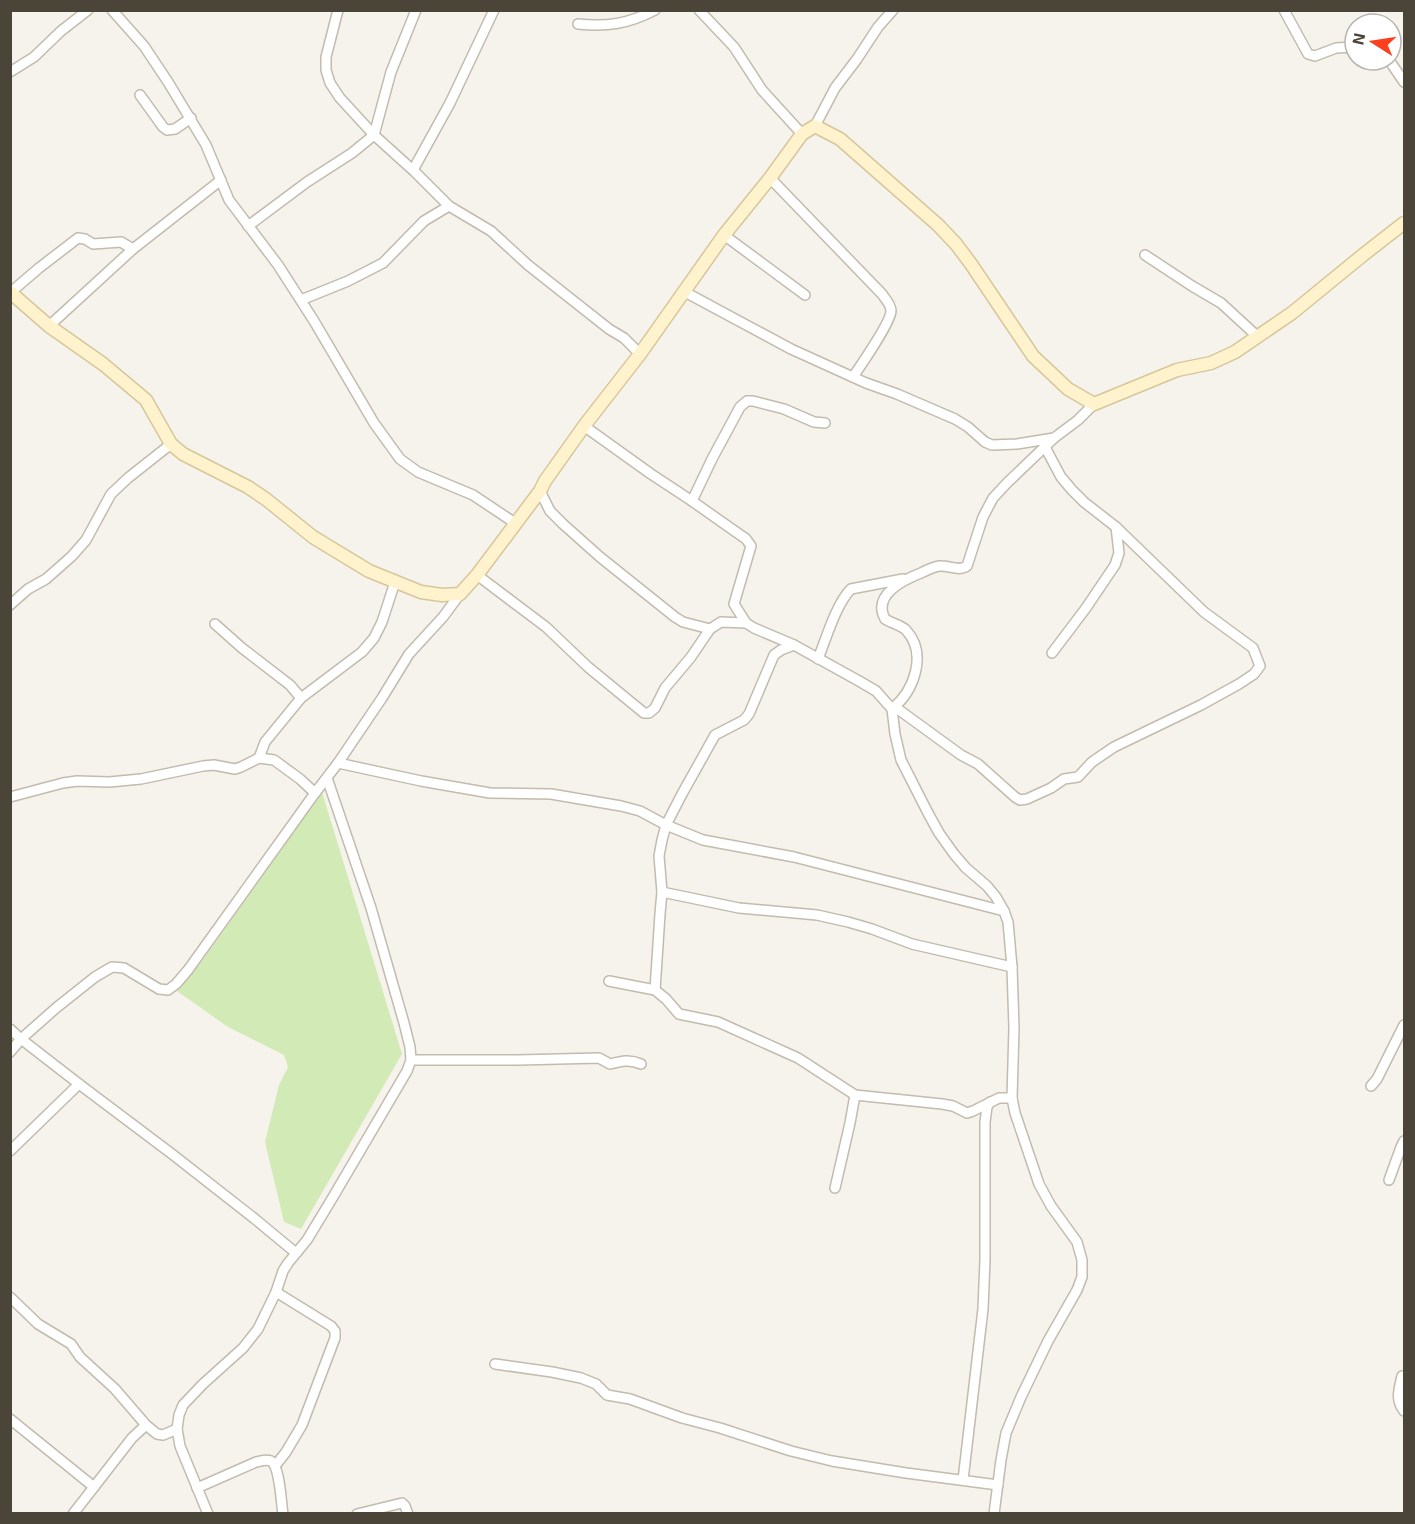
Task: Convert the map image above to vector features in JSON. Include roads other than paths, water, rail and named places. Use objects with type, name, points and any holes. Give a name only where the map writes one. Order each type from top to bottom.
[{"type":"street","points":[[10,72],[34,57],[61,31],[88,10]]},
{"type":"street","points":[[112,10],[144,46],[191,118],[206,145],[229,200],[278,265],[374,423],[400,459],[418,472],[473,495],[515,523]]},
{"type":"street","points":[[338,10],[326,57],[326,70],[330,83],[354,113],[449,206],[491,231],[528,265],[624,338],[640,354]]},
{"type":"street","points":[[248,226],[374,135],[392,72],[416,10]]},
{"type":"street","points":[[413,170],[450,103],[494,10]]},
{"type":"street","points":[[578,24],[597,26],[616,24],[631,21],[655,10]]},
{"type":"street","points":[[699,10],[734,47],[762,90],[802,134]]},
{"type":"street","points":[[10,1052],[56,1008],[112,966],[123,968],[159,989],[168,990],[188,970],[338,763],[409,654],[477,575],[540,491],[584,426],[640,354],[724,235],[771,178],[802,134],[815,126],[835,88],[878,27],[893,10]]},
{"type":"street","points":[[1284,10],[1308,54],[1315,56],[1336,48],[1343,48]]},
{"type":"street","points":[[141,95],[167,130],[175,129],[191,118]]},
{"type":"street","points":[[815,126],[840,139],[938,225],[971,264],[1034,356],[1068,389],[1094,404]]},
{"type":"street","points":[[771,178],[882,294],[890,306],[891,313],[885,325],[853,377]]},
{"type":"street","points":[[49,326],[133,249],[221,180]]},
{"type":"street","points":[[301,300],[383,263],[424,222],[449,206]]},
{"type":"street","points":[[994,1514],[1006,1433],[1048,1341],[1077,1290],[1082,1277],[1082,1260],[1077,1242],[1051,1206],[1039,1184],[1012,1098],[1014,1028],[1012,967],[1008,922],[1004,910],[987,886],[966,868],[939,833],[901,760],[895,734],[893,708],[911,686],[918,655],[905,629],[885,619],[881,608],[882,602],[888,592],[906,579],[936,566],[960,569],[967,566],[983,517],[993,498],[1054,438],[1078,420],[1094,404],[1177,370],[1211,363],[1235,352],[1292,313],[1404,223]]},
{"type":"street","points":[[724,235],[805,295]]},
{"type":"street","points":[[133,249],[121,242],[93,244],[78,238],[11,292],[49,326],[103,364],[146,400],[171,444],[183,454],[258,494],[314,537],[369,571],[421,592],[442,595],[460,594]]},
{"type":"street","points":[[1145,255],[1221,303],[1258,337]]},
{"type":"street","points":[[683,291],[791,350],[955,419],[985,442],[1017,444],[1054,438]]},
{"type":"street","points":[[692,501],[735,415],[747,401],[784,409],[804,419],[825,423]]},
{"type":"street","points":[[584,426],[746,539],[751,546],[734,604],[746,624]]},
{"type":"street","points":[[10,605],[28,589],[46,579],[72,556],[86,540],[111,494],[171,444]]},
{"type":"street","points":[[477,575],[546,627],[588,667],[644,713],[649,713],[656,708],[665,688],[691,657],[710,629],[721,622],[746,624],[794,645],[876,692],[893,708],[961,755],[978,764],[1015,797],[1020,800],[1027,799],[1064,779],[1078,777],[1092,762],[1114,747],[1239,684],[1254,674],[1260,666],[1253,648],[1204,612],[1116,527],[1072,490],[1061,477],[1045,447]]},
{"type":"street","points":[[540,491],[550,511],[617,570],[675,617],[683,622],[710,629]]},
{"type":"street","points":[[1052,653],[1115,565],[1119,553],[1116,527]]},
{"type":"street","points":[[818,658],[839,607],[850,589],[906,579]]},
{"type":"street","points":[[259,758],[265,742],[301,698],[362,652],[374,638],[382,622],[395,582]]},
{"type":"street","points":[[215,624],[290,685],[301,698]]},
{"type":"street","points":[[655,990],[662,892],[659,856],[666,825],[715,735],[744,720],[749,714],[774,655],[794,645]]},
{"type":"street","points":[[10,797],[76,781],[109,782],[141,779],[214,765],[235,769],[259,758],[274,760],[300,778],[315,794]]},
{"type":"street","points":[[338,763],[490,793],[551,794],[621,806],[640,811],[666,825],[703,840],[794,857],[1004,910]]},
{"type":"street","points":[[208,1514],[180,1446],[177,1429],[183,1405],[202,1384],[243,1348],[258,1329],[284,1271],[307,1240],[344,1179],[407,1071],[411,1060],[404,1023],[371,908],[327,778]]},
{"type":"street","points":[[662,892],[739,908],[817,915],[872,928],[912,944],[1012,967]]},
{"type":"street","points":[[609,981],[655,990],[682,1015],[717,1022],[798,1058],[855,1095],[942,1104],[953,1106],[967,1113],[999,1098],[1012,1098]]},
{"type":"street","points":[[1371,1086],[1377,1079],[1404,1025]]},
{"type":"street","points":[[10,1029],[296,1253]]},
{"type":"street","points":[[411,1060],[600,1058],[610,1064],[621,1061],[641,1064]]},
{"type":"street","points":[[10,1151],[80,1084]]},
{"type":"street","points":[[835,1188],[855,1095]]},
{"type":"street","points":[[963,1480],[983,1309],[985,1122],[990,1102]]},
{"type":"street","points":[[1389,1180],[1404,1141]]},
{"type":"street","points":[[275,1466],[302,1425],[335,1338],[332,1326],[276,1292]]},
{"type":"street","points":[[10,1298],[38,1324],[71,1344],[80,1357],[115,1389],[146,1425],[157,1434],[163,1436],[177,1429]]},
{"type":"street","points":[[495,1364],[581,1378],[596,1384],[606,1395],[630,1399],[682,1418],[832,1461],[998,1485]]},
{"type":"street","points":[[1402,1376],[1398,1392],[1399,1404],[1404,1411]]},
{"type":"street","points":[[10,1419],[94,1487]]},
{"type":"street","points":[[73,1514],[132,1438],[146,1425]]},
{"type":"street","points":[[197,1488],[256,1462],[264,1460],[271,1462],[275,1466],[283,1514]]},
{"type":"street","points":[[357,1514],[402,1503],[408,1514]]}]
